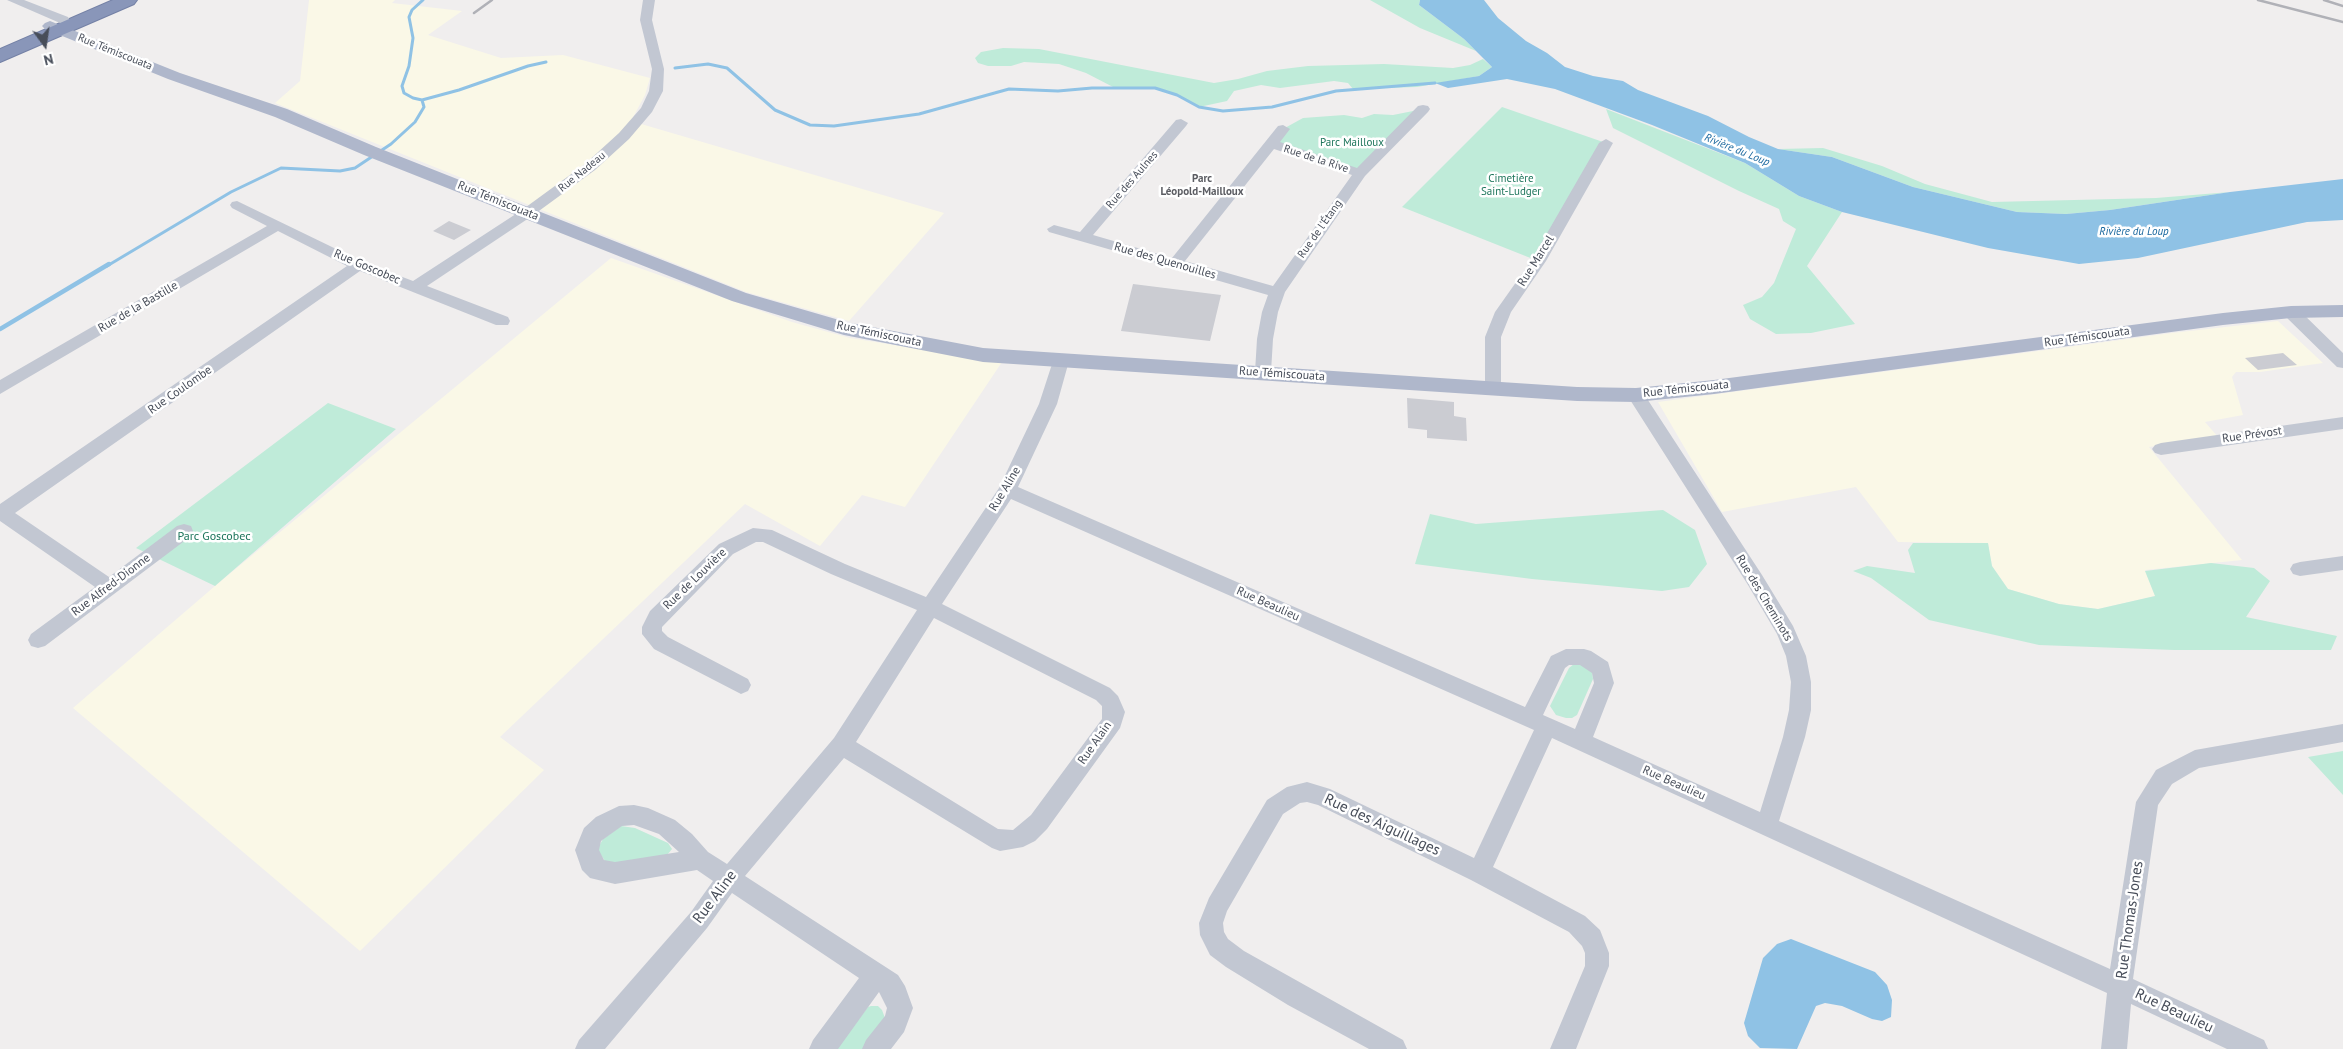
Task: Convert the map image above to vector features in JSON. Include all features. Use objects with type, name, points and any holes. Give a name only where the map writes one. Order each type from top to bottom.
[{"type":"highway","points":[[0,56],[112,0]]},
{"type":"highway","points":[[0,49],[128,0]]},
{"type":"main road","name":"Rue Témiscouata","points":[[62,25],[174,76],[259,106],[738,297],[844,328],[983,355],[1577,394],[1636,395],[1714,387],[2291,312],[2343,311]]},
{"type":"street","name":"Rue Témiscouata","points":[[13,0],[62,25]]},
{"type":"street","name":"Rue Nadeau","points":[[416,287],[527,213],[590,168],[624,136],[647,109],[656,91],[658,69],[646,20],[649,0]]},
{"type":"street","name":"Rue Témiscouata","points":[[2,6],[62,25]]},
{"type":"street","name":"Rue de l'Étang","points":[[1264,372],[1265,339],[1270,312],[1277,292],[1360,173],[1423,109]]},
{"type":"street","name":"Rue des Aulnes","points":[[1083,237],[1181,123]]},
{"type":"street","points":[[1176,264],[1283,129]]},
{"type":"street","name":"Rue Marcel","points":[[1492,387],[1493,337],[1503,312],[1538,261],[1606,143]]},
{"type":"street","name":"Rue de la Rive","points":[[1272,144],[1360,173]]},
{"type":"street","name":"Rue Goscobec","points":[[237,206],[358,265],[502,321]]},
{"type":"street","name":"Rue de la Bastille","points":[[0,388],[277,226]]},
{"type":"street","name":"Rue des Quenouilles","points":[[1054,228],[1277,292]]},
{"type":"street","name":"Rue Coulombe","points":[[0,512],[358,265]]},
{"type":"street","points":[[2291,312],[2343,363]]},
{"type":"street","name":"Rue Aline","points":[[930,607],[1007,490],[1048,404],[1061,361]]},
{"type":"street","name":"Rue des Cheminots","points":[[1636,395],[1786,632],[1796,656],[1801,682],[1800,710],[1794,737],[1766,824]]},
{"type":"street","name":"Rue Prévost","points":[[2161,449],[2343,423]]},
{"type":"street","name":"Rue Beaulieu","points":[[1007,490],[1539,722],[1766,824]]},
{"type":"street","points":[[0,512],[109,587]]},
{"type":"street","name":"Rue Alfred-Dionne","points":[[38,640],[184,531]]},
{"type":"street","name":"Rue de Louvière","points":[[741,685],[661,643],[652,634],[652,627],[656,617],[726,549],[746,537],[765,535],[838,569],[930,607]]},
{"type":"street","points":[[2300,569],[2343,563]]},
{"type":"street","points":[[842,746],[930,607]]},
{"type":"street","name":"Rue Alain","points":[[842,746],[990,836],[1000,841],[1015,840],[1027,834],[1038,822],[1112,722],[1114,712],[1111,702],[1103,694],[930,607]]},
{"type":"street","points":[[1479,872],[1539,722],[1558,662],[1566,657],[1584,657],[1601,668],[1604,683],[1581,742]]},
{"type":"street","name":"Rue Thomas-Jones","points":[[1766,824],[2120,986],[2147,802],[2164,777],[2195,759],[2343,733]]},
{"type":"street","name":"Rue Aline","points":[[588,1049],[699,920],[729,878],[842,746]]},
{"type":"street","name":"Rue des Aiguillages","points":[[1394,1049],[1297,996],[1235,959],[1220,947],[1212,935],[1212,923],[1217,906],[1274,807],[1283,800],[1307,792],[1322,796],[1479,872],[1577,924],[1591,938],[1597,953],[1597,966],[1563,1049]]},
{"type":"street","points":[[700,859],[889,984],[896,995],[900,1008],[895,1023],[875,1049]]},
{"type":"street","points":[[822,1049],[875,976]]},
{"type":"street","points":[[2114,1049],[2120,986]]},
{"type":"street","name":"Rue Beaulieu","points":[[2120,986],[2255,1049]]},
{"type":"shaded area","points":[[309,0],[395,0],[392,3],[462,11],[428,35],[501,58],[563,55],[650,78],[645,95],[631,121],[944,213],[849,321],[746,292],[275,103],[300,81]]},
{"type":"shaded area","points":[[611,258],[792,322],[850,338],[1002,362],[905,507],[862,495],[820,546],[745,504],[500,737],[544,770],[360,951],[73,708],[215,586]]},
{"type":"shaded area","points":[[2278,321],[2323,363],[2260,372],[2236,372],[2232,377],[2243,415],[2205,422],[2218,437],[2149,447],[2242,560],[2145,570],[2155,596],[2098,609],[2059,604],[2008,589],[1992,566],[1988,543],[1898,542],[1856,487],[1722,512],[1658,402],[2172,333]]},
{"type":"green space","points":[[1370,0],[1420,0],[1419,5],[1464,39],[1476,51],[1420,28]]},
{"type":"green space","points":[[1003,48],[1039,49],[1214,83],[1267,71],[1308,66],[1384,64],[1453,68],[1470,65],[1483,59],[1492,67],[1479,76],[1417,87],[1353,89],[1348,83],[1334,81],[1280,88],[1261,85],[1234,91],[1227,101],[1199,107],[1177,95],[1155,88],[1115,88],[1086,73],[1059,64],[1024,62],[1011,66],[988,66],[978,63],[975,58],[981,52]]},
{"type":"green space","name":"Cimetière Saint-Ludger","points":[[1502,107],[1606,143],[1538,261],[1402,207]]},
{"type":"green space","name":"Parc Mailloux","points":[[1423,109],[1360,173],[1272,144],[1283,129],[1303,118],[1344,115],[1362,118],[1374,114],[1393,115]]},
{"type":"green space","points":[[1606,109],[1745,163],[1799,196],[1842,212],[1807,266],[1855,324],[1811,333],[1776,334],[1750,319],[1743,305],[1762,297],[1774,283],[1796,229],[1783,221],[1779,209],[1613,128]]},
{"type":"green space","points":[[1823,148],[1882,166],[1925,184],[1992,202],[2156,198],[2230,192],[2110,210],[2066,214],[2017,212],[1913,187],[1832,157],[1778,149]]},
{"type":"green space","name":"Parc Goscobec","points":[[328,403],[396,429],[215,586],[136,548]]},
{"type":"green space","points":[[1663,510],[1695,530],[1707,564],[1689,587],[1662,591],[1532,579],[1415,564],[1430,514],[1476,524]]},
{"type":"green space","points":[[1913,543],[1988,543],[1992,566],[2008,589],[2059,604],[2098,609],[2155,596],[2145,571],[2211,563],[2254,568],[2270,581],[2246,617],[2337,636],[2331,650],[2174,650],[2039,645],[1929,620],[1871,578],[1853,571],[1867,566],[1915,573],[1908,550]]},
{"type":"green space","points":[[1574,664],[1582,665],[1592,672],[1593,679],[1577,715],[1572,718],[1566,718],[1556,715],[1550,706],[1569,668]]},
{"type":"green space","points":[[2343,751],[2343,795],[2308,757]]},
{"type":"green space","points":[[621,826],[635,828],[668,843],[672,849],[667,855],[615,863],[605,861],[599,852],[599,846],[603,839]]},
{"type":"green space","points":[[878,1006],[885,1018],[863,1049],[835,1049],[868,1007]]},
{"type":"water","name":"Rivière du Loup","points":[[1420,0],[1484,0],[1498,18],[1526,41],[1547,53],[1565,67],[1593,76],[1623,81],[1638,90],[1708,116],[1749,137],[1778,149],[1832,157],[1913,187],[2017,212],[2066,214],[2110,210],[2230,192],[2343,179],[2343,220],[2307,222],[2138,258],[2079,264],[1988,248],[1842,212],[1799,196],[1745,163],[1652,125],[1555,89],[1507,79],[1448,88],[1435,83],[1479,76],[1492,67],[1464,39],[1419,5]]},
{"type":"water","points":[[1791,939],[1875,972],[1887,985],[1892,1000],[1891,1017],[1882,1021],[1872,1019],[1842,1006],[1825,1003],[1816,1006],[1797,1049],[1760,1048],[1748,1036],[1744,1023],[1763,958],[1777,944]]},
{"type":"building","points":[[449,221],[471,230],[454,240],[433,231]]},
{"type":"building","points":[[1133,284],[1221,295],[1210,341],[1121,331]]},
{"type":"building","points":[[2283,353],[2297,365],[2258,370],[2245,358]]},
{"type":"building","points":[[1407,398],[1454,402],[1454,416],[1466,418],[1467,441],[1427,438],[1427,430],[1408,428]]},
{"type":"waterway","points":[[422,100],[404,93],[402,86],[409,66],[413,38],[409,17],[412,10],[423,0]]},
{"type":"waterway","points":[[422,100],[546,62]]},
{"type":"waterway","points":[[675,68],[708,64],[727,68],[775,110],[810,125],[834,126],[919,114],[1009,89],[1058,91],[1092,88],[1155,88],[1177,95],[1199,107],[1223,111],[1272,107],[1336,91],[1435,83]]},
{"type":"waterway","points":[[107,266],[231,192],[281,168],[340,171],[355,168],[391,144],[415,122],[424,107],[422,100]]},
{"type":"waterway","points":[[0,329],[109,264]]},
{"type":"railway","points":[[474,13],[492,0]]},
{"type":"railway","points":[[2258,0],[2343,22]]},
{"type":"railway","points":[[2324,0],[2343,6]]},
{"type":"district","name":"Parc Léopold-Mailloux","points":[[1202,185]]}]
